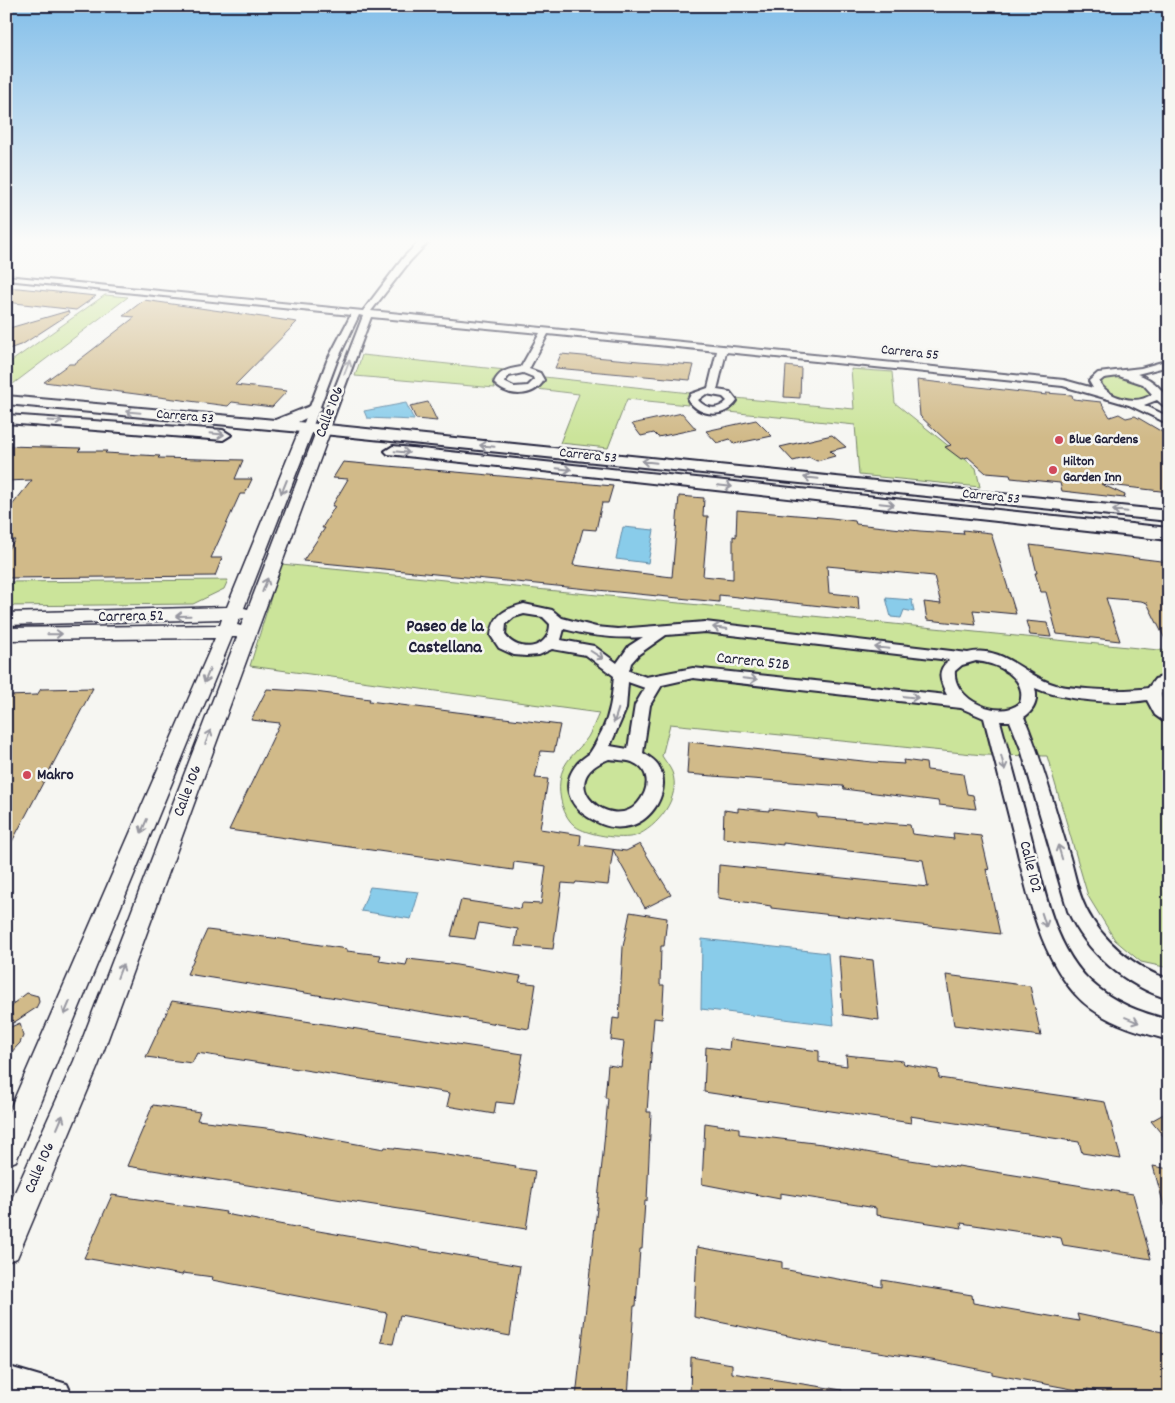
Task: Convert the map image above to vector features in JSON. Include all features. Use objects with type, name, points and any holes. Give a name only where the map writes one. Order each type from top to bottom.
[{"type":"main road","name":"Carrera 53","points":[[6,400],[269,424],[313,435],[1169,534]]},
{"type":"main road","points":[[269,424],[294,419],[315,408]]},
{"type":"main road","name":"Carrera 53","points":[[6,419],[313,435],[1169,516]]},
{"type":"main road","points":[[6,1384],[54,1397]]},
{"type":"street","name":"Carrera 55","points":[[288,306],[1064,383],[1127,402],[1169,421]]},
{"type":"street","name":"Calle 106","points":[[6,1247],[85,1066],[252,621],[313,435],[315,408],[332,361],[369,306]]},
{"type":"street","name":"Calle 106","points":[[6,1151],[229,623],[361,331],[363,314]]},
{"type":"street","points":[[361,331],[370,322],[389,316]]},
{"type":"street","points":[[524,370],[545,332]]},
{"type":"street","points":[[712,391],[722,350]]},
{"type":"street","points":[[1117,373],[1150,369],[1169,363]]},
{"type":"street","points":[[1127,402],[1148,402],[1156,392],[1162,376],[1169,370]]},
{"type":"street","name":"Carrera 55","points":[[1064,383],[1117,373]]},
{"type":"street","points":[[1117,373],[1135,376],[1156,392],[1169,407]]},
{"type":"street","points":[[1096,377],[1095,386],[1107,395]]},
{"type":"street","name":"Carrera 52B","points":[[962,702],[693,674],[656,683],[639,682],[621,674],[601,657],[589,650],[551,644],[537,650],[512,649],[501,641],[498,629],[500,623],[509,614],[524,609],[548,613],[557,622],[596,632],[618,634],[705,627],[965,657]]},
{"type":"street","name":"Carrera 52","points":[[6,619],[229,623]]},
{"type":"street","name":"Carrera 52","points":[[6,634],[252,621]]},
{"type":"street","points":[[551,644],[558,633],[557,622]]},
{"type":"street","points":[[596,756],[616,719],[621,694],[621,674],[630,654],[638,646],[667,631]]},
{"type":"street","points":[[1022,676],[1027,683],[1031,698],[1026,708],[1015,714],[991,716],[962,702],[950,689],[947,675],[949,667],[955,661],[965,657],[989,657],[1001,661],[1022,676],[1054,690],[1131,697],[1153,693],[1160,684],[1169,681]]},
{"type":"street","points":[[635,756],[643,704],[656,683]]},
{"type":"street","points":[[1031,698],[1054,690]]},
{"type":"street","points":[[1153,693],[1154,701],[1164,715]]},
{"type":"street","points":[[1131,697],[1164,715]]},
{"type":"street","name":"Calle 102","points":[[1015,714],[1029,749],[1077,911],[1087,930],[1106,952],[1125,967],[1162,988],[1169,989]]},
{"type":"street","name":"Calle 102","points":[[991,716],[1044,921],[1060,959],[1072,977],[1098,1002],[1120,1015],[1146,1026],[1169,1030]]},
{"type":"street","points":[[609,752],[622,752],[635,756],[652,770],[656,790],[653,800],[637,815],[613,820],[591,812],[582,803],[577,793],[576,782],[579,771],[586,762],[596,756],[609,752]]},
{"type":"green space","points":[[89,306],[115,306],[9,387],[6,387],[6,365]]},
{"type":"green space","points":[[362,355],[506,370],[498,374],[492,381],[495,388],[355,376]]},
{"type":"green space","points":[[851,369],[892,372],[895,403],[976,468],[980,487],[859,475],[855,425],[729,412],[735,406],[735,398],[854,409]]},
{"type":"green space","points":[[544,377],[690,393],[686,398],[688,405],[627,399],[608,448],[560,443],[579,394],[537,389],[544,384]]},
{"type":"green space","points":[[1108,377],[1132,379],[1143,385],[1150,394],[1145,398],[1132,400],[1118,397],[1102,386],[1102,381]]},
{"type":"green space","points":[[281,564],[1169,651],[1169,968],[1141,962],[1115,940],[1088,896],[1047,756],[983,755],[670,724],[662,756],[671,770],[674,791],[666,810],[651,826],[635,836],[604,836],[587,832],[575,826],[564,811],[560,787],[561,774],[567,762],[588,737],[599,713],[250,666]]},
{"type":"green space","points":[[228,580],[224,589],[193,604],[6,606],[6,582]]},
{"type":"water","points":[[406,403],[414,420],[367,418],[364,411]]},
{"type":"water","points":[[623,527],[654,530],[648,563],[616,559]]},
{"type":"water","points":[[886,598],[912,600],[914,612],[904,610],[901,618],[891,617]]},
{"type":"water","points":[[370,887],[419,892],[411,919],[361,911]]},
{"type":"water","points":[[702,939],[828,953],[834,1025],[701,1009]]},
{"type":"building","points":[[45,306],[81,306],[76,310]]},
{"type":"building","points":[[136,306],[189,306],[297,322],[235,385],[287,391],[272,407],[232,402],[228,406],[44,382],[69,364],[74,364],[135,317],[123,316]]},
{"type":"building","points":[[68,311],[69,314],[23,344],[6,350],[6,329]]},
{"type":"building","points":[[561,354],[694,365],[690,380],[555,368]]},
{"type":"building","points":[[786,366],[801,368],[800,398],[784,397]]},
{"type":"building","name":"Blue Gardens","points":[[917,380],[1047,395],[1046,393],[1072,395],[1073,399],[1101,402],[1110,417],[1119,414],[1126,418],[1135,416],[1169,436],[1169,492],[1101,484],[1125,495],[1124,498],[1062,491],[1060,483],[1011,478],[1010,475],[986,473],[968,457],[961,459],[945,447],[951,445],[920,416]]},
{"type":"building","points":[[428,402],[437,421],[416,419],[410,406]]},
{"type":"building","points":[[682,413],[696,429],[658,437],[654,433],[641,436],[632,424]]},
{"type":"building","points":[[756,420],[772,436],[734,444],[730,439],[717,443],[706,431]]},
{"type":"building","points":[[832,435],[846,447],[830,451],[835,456],[817,461],[809,457],[793,461],[780,447]]},
{"type":"building","points":[[6,446],[81,448],[78,451],[107,451],[105,453],[160,456],[158,458],[243,460],[235,479],[252,479],[245,494],[240,494],[211,558],[222,558],[215,576],[6,578],[6,552],[15,540],[6,540],[6,508],[10,508],[32,480],[6,481]]},
{"type":"building","points":[[343,462],[613,486],[608,503],[602,503],[596,530],[583,529],[573,565],[672,577],[679,496],[704,498],[703,516],[708,516],[703,576],[733,579],[733,536],[736,537],[737,510],[832,518],[855,521],[856,524],[920,531],[964,534],[963,530],[991,533],[1016,614],[973,610],[976,625],[927,620],[924,602],[941,604],[934,576],[827,566],[829,593],[858,596],[859,610],[719,595],[719,602],[303,561],[325,528],[322,528],[335,506],[332,506],[348,479],[333,478]]},
{"type":"building","points":[[1030,545],[1169,562],[1169,647],[1147,603],[1141,601],[1106,598],[1120,641],[1057,634],[1046,592],[1041,592],[1035,573],[1037,573]]},
{"type":"building","points":[[1026,621],[1047,623],[1051,637],[1030,635]]},
{"type":"building","name":"Makro","points":[[93,688],[6,853],[6,696],[37,695],[41,689]]},
{"type":"building","points":[[267,689],[315,692],[370,699],[369,701],[560,725],[554,752],[541,751],[535,778],[548,779],[540,829],[581,835],[580,845],[626,851],[640,844],[671,895],[645,908],[613,850],[608,885],[576,882],[575,884],[562,883],[553,949],[515,946],[518,929],[479,923],[475,939],[451,936],[461,900],[521,909],[522,903],[541,904],[546,866],[514,862],[513,870],[229,830],[280,723],[251,720]]},
{"type":"building","points":[[689,742],[872,762],[904,764],[903,760],[926,763],[927,770],[963,774],[967,794],[973,795],[976,809],[939,805],[938,801],[844,789],[843,786],[687,774]]},
{"type":"building","points":[[738,808],[769,811],[769,809],[817,814],[817,817],[910,825],[912,834],[954,839],[953,833],[981,836],[1000,934],[771,908],[771,906],[718,898],[719,865],[928,887],[923,860],[783,843],[783,845],[723,838],[724,810],[738,812]]},
{"type":"building","points":[[630,912],[667,918],[664,946],[661,946],[660,985],[664,985],[662,1019],[654,1018],[647,1112],[651,1112],[647,1201],[645,1201],[636,1306],[634,1306],[628,1397],[576,1397],[603,1154],[608,1098],[605,1098],[608,1065],[621,1067],[624,1042],[611,1040],[613,1018],[619,1019],[623,947]]},
{"type":"building","points":[[207,930],[347,949],[347,951],[381,955],[379,961],[406,965],[408,959],[521,976],[519,982],[536,984],[529,1029],[187,974]]},
{"type":"building","points":[[839,956],[873,960],[879,1020],[843,1015]]},
{"type":"building","points":[[946,975],[1030,986],[1041,1036],[954,1025]]},
{"type":"building","points":[[27,993],[38,996],[39,1002],[36,1008],[13,1023],[11,1009],[14,1003]]},
{"type":"building","points":[[172,1001],[523,1054],[514,1104],[496,1102],[494,1114],[447,1106],[450,1093],[197,1053],[192,1063],[146,1057]]},
{"type":"building","points":[[20,1023],[23,1036],[20,1043],[6,1058],[6,1029]]},
{"type":"building","points":[[730,1039],[819,1051],[819,1062],[847,1066],[846,1055],[903,1061],[904,1064],[938,1070],[939,1078],[1105,1102],[1121,1159],[1082,1153],[1079,1142],[910,1116],[911,1123],[704,1092],[706,1047],[729,1050]]},
{"type":"building","points":[[153,1105],[200,1112],[197,1120],[275,1129],[384,1149],[385,1147],[435,1153],[516,1166],[515,1168],[535,1171],[526,1229],[127,1166]]},
{"type":"building","points":[[1169,1111],[1169,1143],[1151,1121]]},
{"type":"building","points":[[705,1123],[739,1128],[739,1134],[822,1144],[910,1160],[1133,1194],[1151,1259],[1063,1245],[1061,1238],[961,1223],[962,1228],[876,1215],[876,1208],[780,1193],[780,1199],[702,1184]]},
{"type":"building","points":[[1153,1166],[1169,1169],[1169,1209],[1165,1209]]},
{"type":"building","points":[[112,1195],[226,1212],[225,1214],[284,1225],[520,1266],[510,1336],[400,1315],[393,1344],[381,1342],[387,1313],[212,1280],[213,1277],[183,1273],[182,1275],[84,1258]]},
{"type":"building","points":[[697,1247],[782,1262],[782,1269],[882,1287],[882,1280],[972,1295],[973,1303],[1079,1321],[1077,1314],[1167,1333],[1169,1397],[1133,1397],[1087,1389],[1088,1392],[992,1374],[992,1372],[938,1361],[838,1346],[694,1317]]},
{"type":"building","points":[[691,1357],[732,1364],[732,1373],[842,1390],[841,1397],[690,1397]]},
{"type":"place","name":"Blue Gardens","points":[[1059,440]]},
{"type":"place","name":"Hilton Garden Inn","points":[[1053,470]]},
{"type":"place","name":"Makro","points":[[27,775]]},
{"type":"district","name":"Paseo de la Castellana","points":[[445,638]]}]
